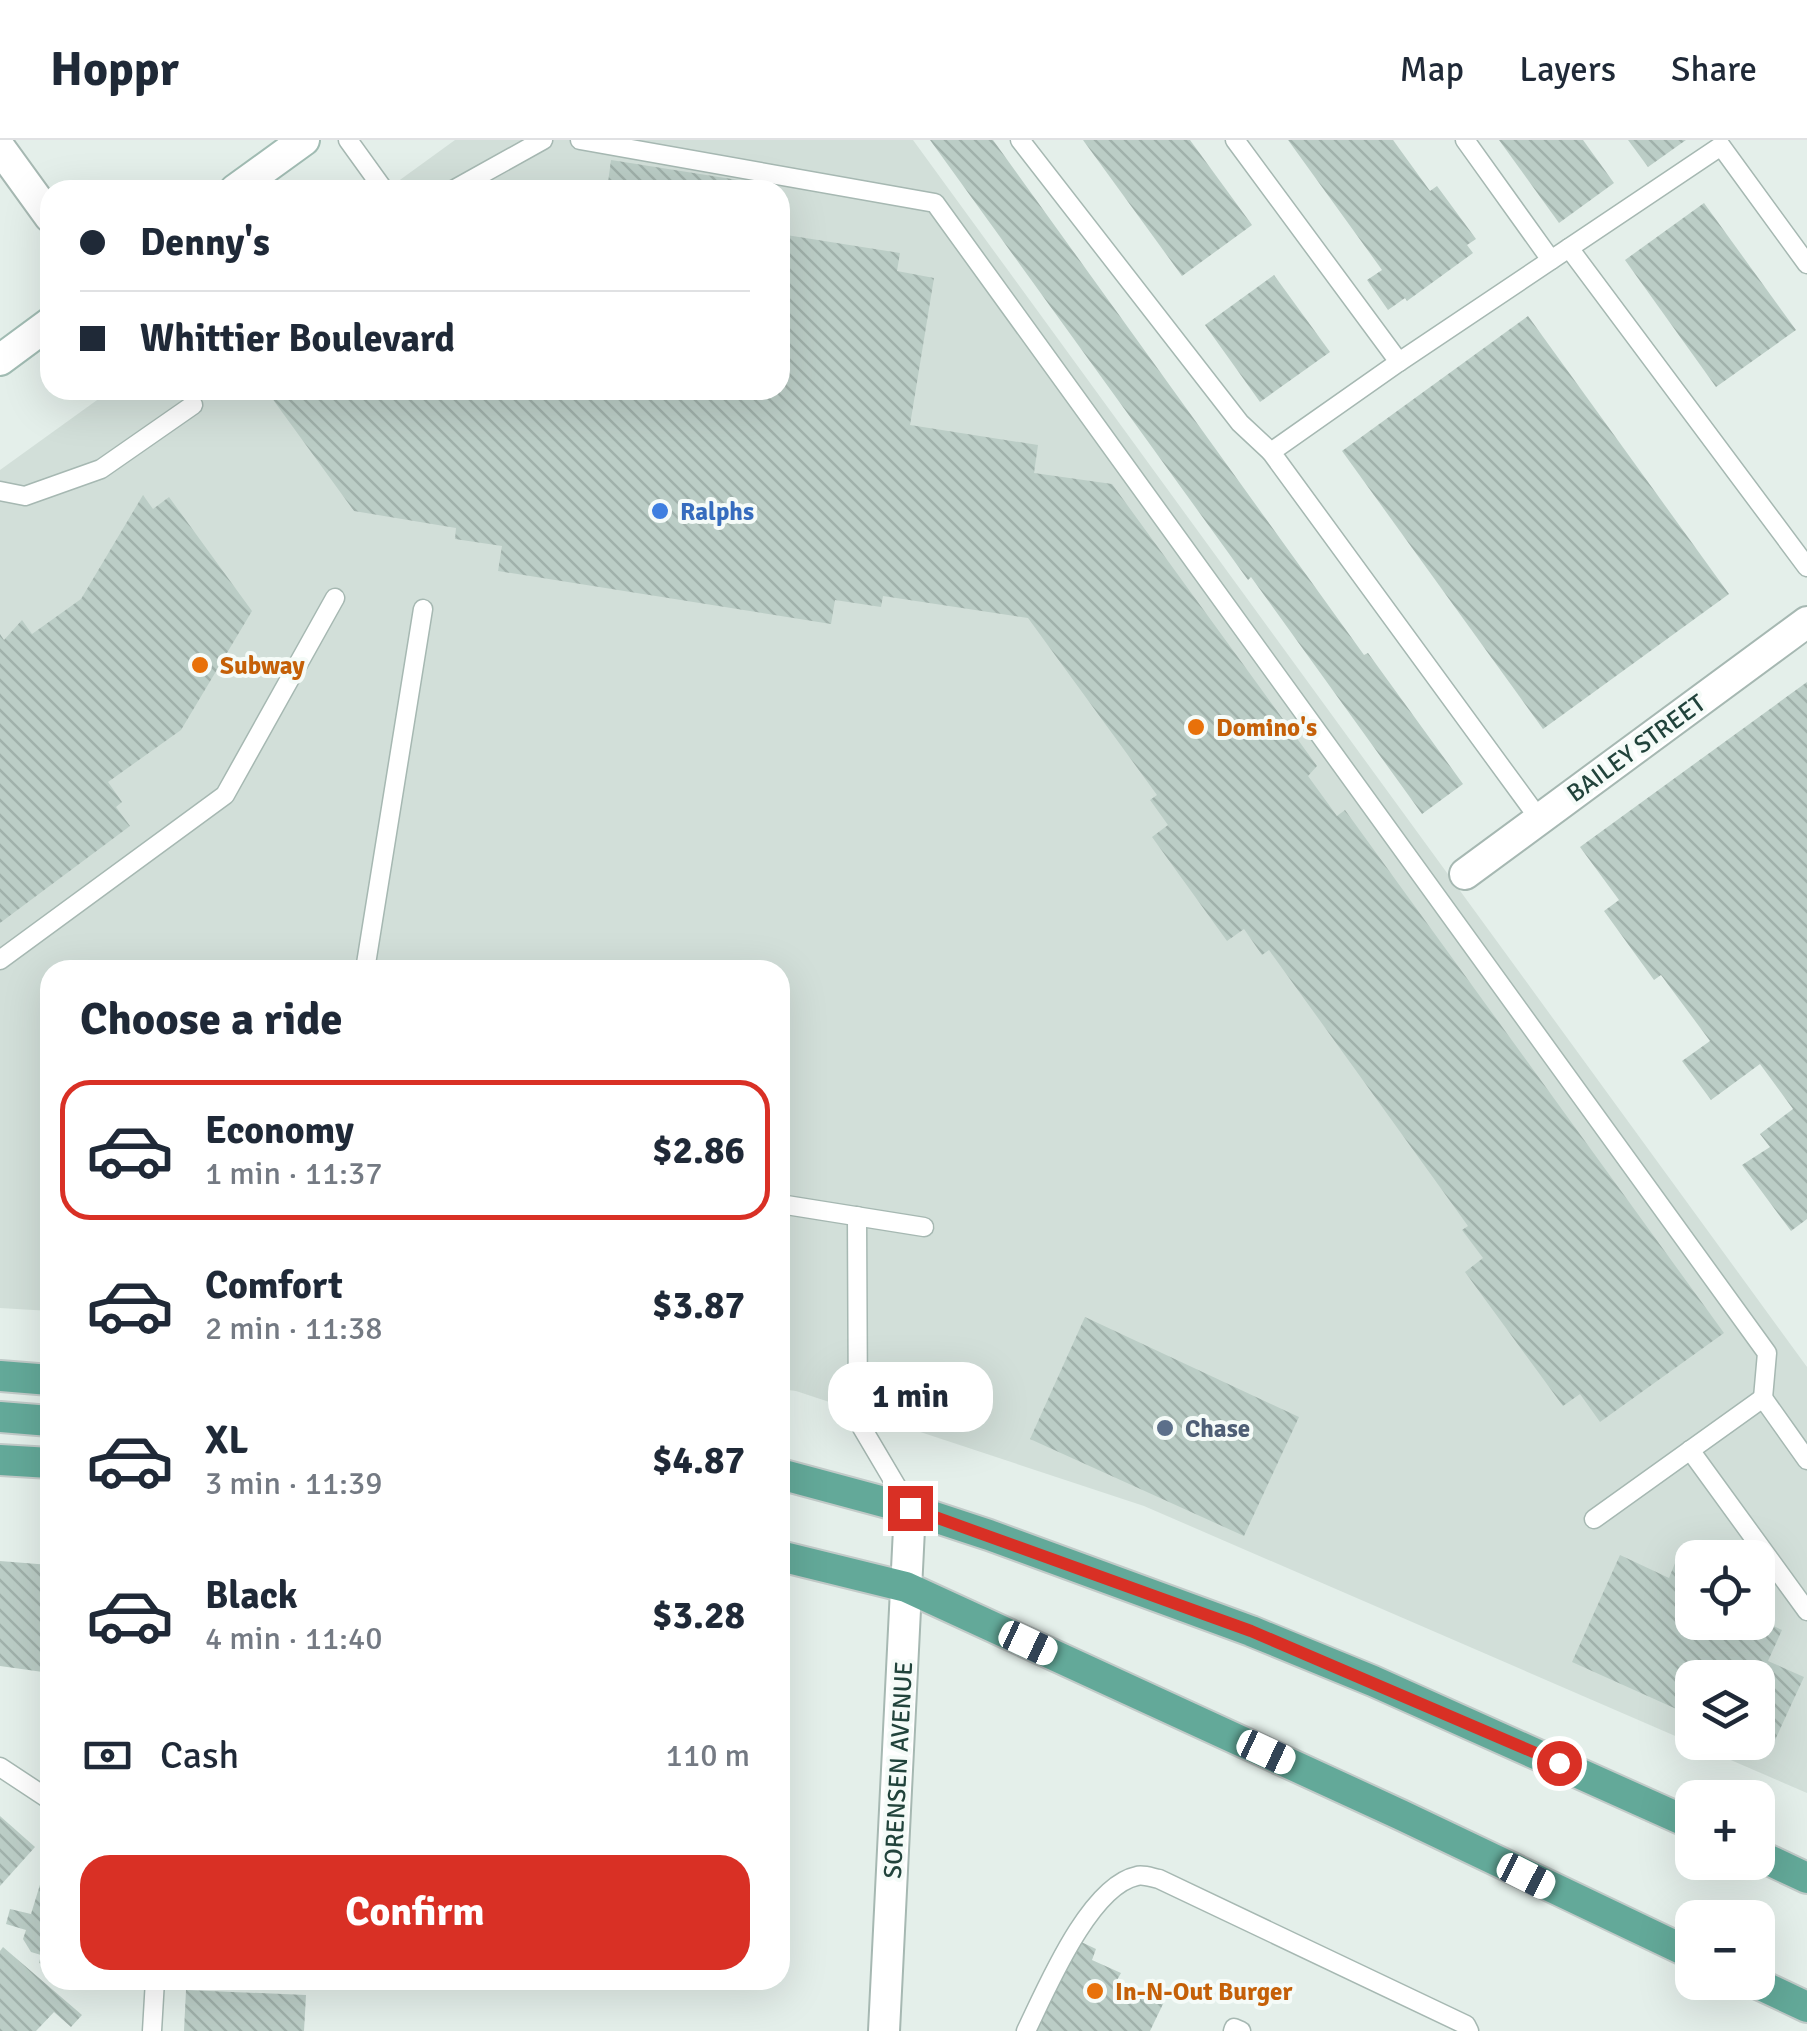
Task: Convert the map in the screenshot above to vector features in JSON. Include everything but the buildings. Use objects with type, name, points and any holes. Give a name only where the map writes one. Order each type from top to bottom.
[{"type":"main road","points":[[0,1376],[40,1379]]},
{"type":"main road","points":[[0,1417],[40,1420]]},
{"type":"main road","points":[[0,1460],[40,1463]]},
{"type":"main road","points":[[790,1477],[910,1508],[1269,1638],[1675,1816]]},
{"type":"main road","points":[[790,1558],[906,1587],[1675,1946]]},
{"type":"main road","points":[[1775,1863],[1807,1878]]},
{"type":"main road","points":[[1775,1992],[1807,2007]]},
{"type":"street","points":[[248,180],[304,140]]},
{"type":"street","points":[[0,148],[40,202]]},
{"type":"street","points":[[0,360],[40,330]]},
{"type":"street","name":"BAILEY STREET","points":[[1466,874],[1807,622]]},
{"type":"street","name":"SORENSEN AVENUE","points":[[884,2031],[910,1508]]},
{"type":"lane","points":[[348,140],[377,180]]},
{"type":"lane","points":[[471,180],[542,140]]},
{"type":"lane","points":[[580,140],[935,204],[1767,1353],[1763,1398],[1807,1460]]},
{"type":"lane","points":[[1020,140],[1240,424],[1271,452],[1540,820]]},
{"type":"lane","points":[[1235,140],[1399,362]]},
{"type":"lane","points":[[1465,140],[1551,260]]},
{"type":"lane","points":[[1271,452],[1721,143],[1807,264]]},
{"type":"lane","points":[[1569,248],[1807,567]]},
{"type":"lane","points":[[0,491],[26,496],[102,469],[193,405]]},
{"type":"lane","points":[[0,960],[225,795],[335,598]]},
{"type":"lane","points":[[368,960],[423,609]]},
{"type":"lane","points":[[790,1206],[924,1227]]},
{"type":"lane","points":[[857,1216],[858,1421],[910,1508]]},
{"type":"lane","points":[[1594,1518],[1763,1398]]},
{"type":"lane","points":[[1690,1450],[1807,1611]]},
{"type":"lane","points":[[0,1766],[40,1793]]},
{"type":"lane","points":[[1026,2031],[1076,1929],[1118,1884],[1138,1874],[1178,1888],[1466,2025],[1470,2031]]},
{"type":"lane","points":[[152,2031],[154,1990]]},
{"type":"lane","points":[[1233,2031],[1241,2031]]},
{"type":"shaded area","points":[[455,140],[913,140],[1807,1367],[1807,1793],[1731,1760],[1775,1760],[1775,1660],[1675,1660],[1675,1736],[1144,1506],[790,1390],[790,960],[40,960],[40,1310],[0,1308],[0,470],[97,400],[790,400],[790,180],[400,180]]},
{"type":"place","name":"Ralphs","points":[[660,511]]},
{"type":"place","name":"Subway","points":[[200,665]]},
{"type":"place","name":"Domino's","points":[[1196,727]]},
{"type":"place","name":"Chase","points":[[1165,1428]]},
{"type":"place","name":"In-N-Out Burger","points":[[1095,1991]]},
{"type":"route","points":[[910,1508],[1251,1631],[1559,1763]]}]
